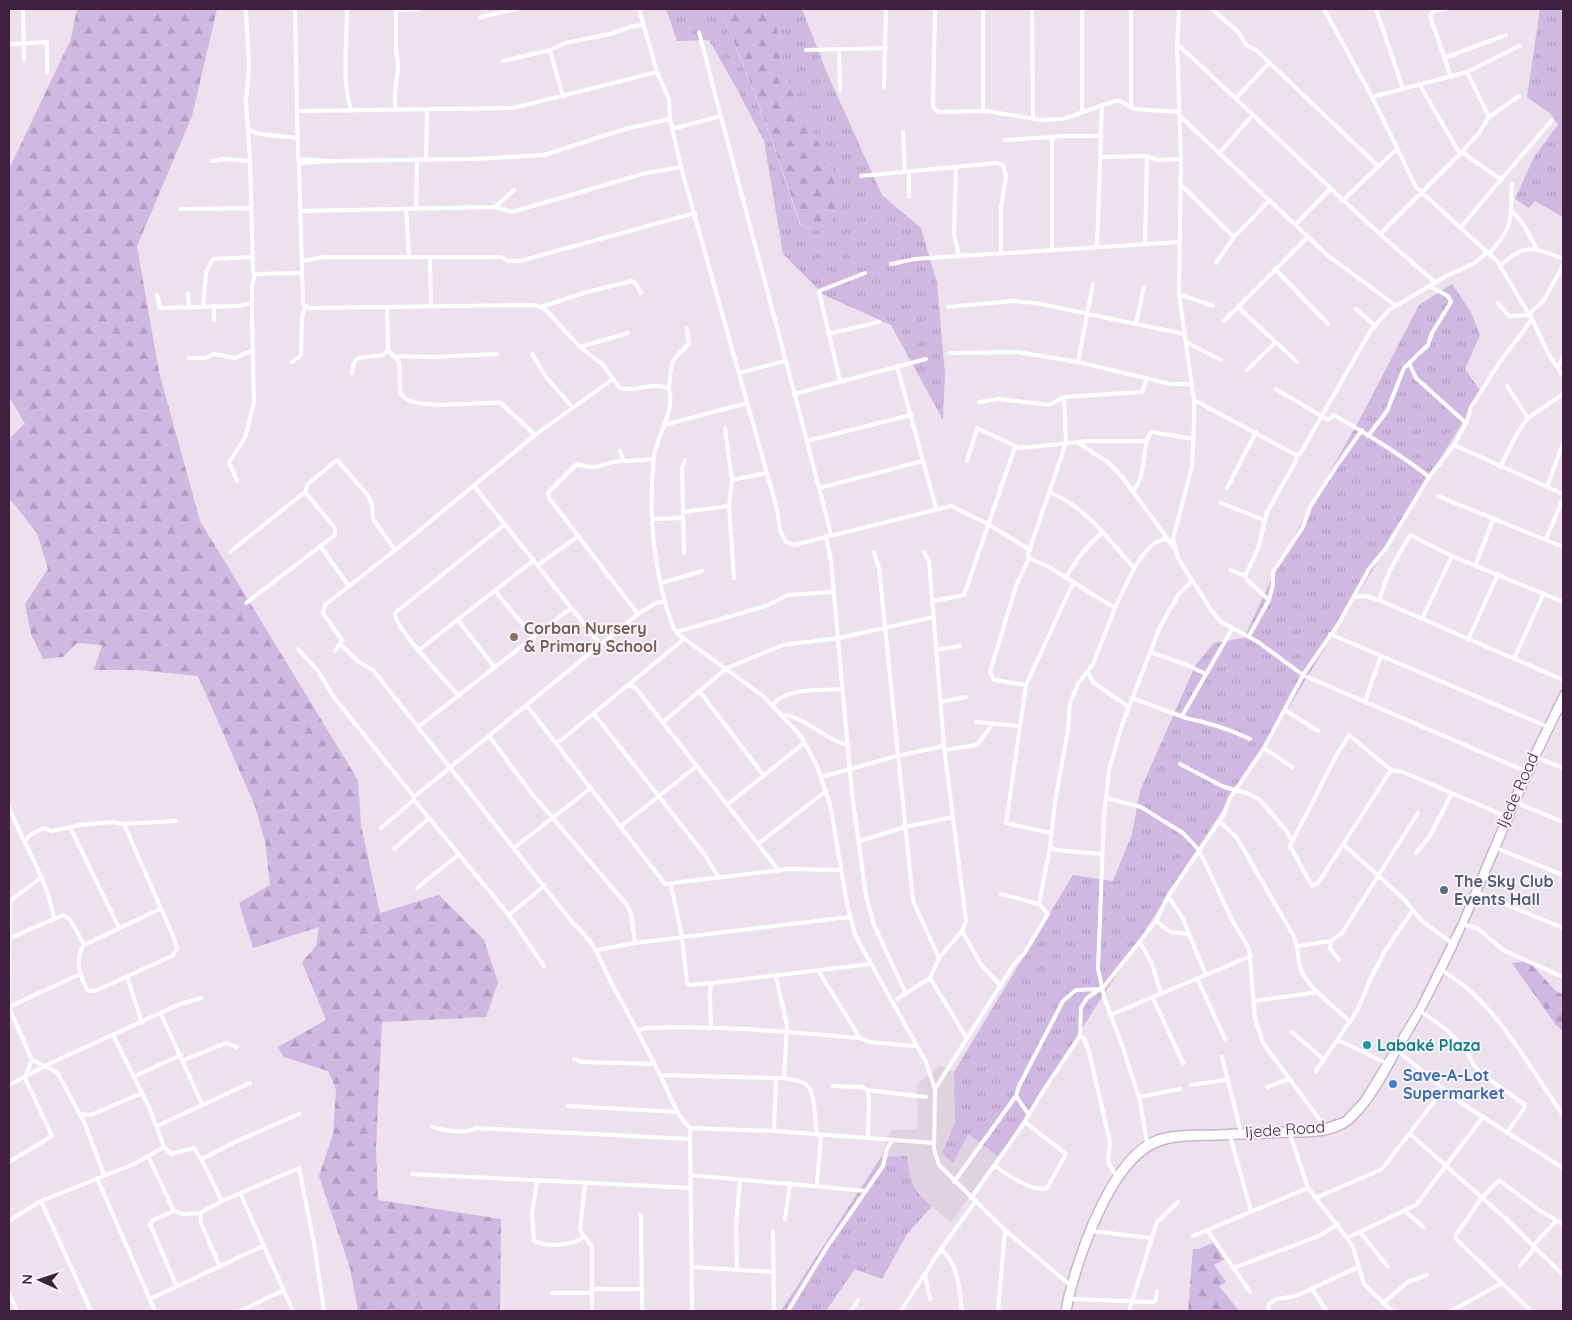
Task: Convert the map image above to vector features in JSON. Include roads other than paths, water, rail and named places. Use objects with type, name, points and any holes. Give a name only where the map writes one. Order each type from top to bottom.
[{"type":"main road","name":"Ijede Road","points":[[1068,1311],[1079,1264],[1092,1231],[1120,1180],[1135,1159],[1149,1147],[1174,1140],[1332,1131],[1347,1124],[1366,1104],[1422,1012],[1443,971],[1465,925],[1496,848],[1563,694]]},
{"type":"main road","name":"Ijede Road","points":[[1064,1311],[1069,1284],[1089,1229],[1117,1177],[1132,1155],[1147,1143],[1158,1138],[1180,1135],[1325,1127],[1337,1124],[1352,1114],[1419,1009],[1452,943],[1525,771],[1563,703]]},
{"type":"street","points":[[23,9],[24,59]]},
{"type":"street","points":[[237,480],[229,462],[245,438],[250,425],[254,392],[252,303],[254,274],[248,130],[246,9]]},
{"type":"street","points":[[295,9],[298,159],[417,161],[544,155],[670,118]]},
{"type":"street","points":[[346,9],[348,103],[352,111]]},
{"type":"street","points":[[396,109],[394,102],[398,86],[396,9],[417,9]]},
{"type":"street","points":[[481,17],[517,9]]},
{"type":"street","points":[[639,9],[657,72],[669,99],[670,118],[681,167],[747,402],[780,530],[786,542],[794,545],[936,508],[956,507],[1030,550]]},
{"type":"street","points":[[884,87],[886,9]]},
{"type":"street","points":[[935,9],[934,110],[940,113],[983,111],[1015,114],[1034,119],[1063,119],[1120,100],[1131,108],[1180,114],[1327,255],[1395,305]]},
{"type":"street","points":[[983,9],[983,111]]},
{"type":"street","points":[[1032,9],[1034,119]]},
{"type":"street","points":[[1082,9],[1082,113]]},
{"type":"street","points":[[1131,9],[1131,108]]},
{"type":"street","points":[[1173,546],[1173,539],[1188,487],[1194,439],[1194,400],[1179,294],[1181,159],[1177,44],[1179,9]]},
{"type":"street","points":[[1212,9],[1239,32],[1246,45],[1256,50],[1378,166]]},
{"type":"street","points":[[1324,9],[1372,96],[1397,149],[1421,192],[1489,253],[1500,266],[1530,316],[1548,353],[1563,376]]},
{"type":"street","points":[[1376,9],[1403,89]]},
{"type":"street","points":[[1446,9],[1430,11],[1430,16],[1451,77]]},
{"type":"street","points":[[503,61],[550,50],[565,43],[644,25]]},
{"type":"street","points":[[699,32],[762,264],[785,361],[831,535]]},
{"type":"street","points":[[1444,58],[1506,35]]},
{"type":"street","points":[[9,44],[47,42],[47,73]]},
{"type":"street","points":[[1177,44],[1236,98],[1330,190],[1436,283]]},
{"type":"street","points":[[1372,96],[1467,72],[1519,46]]},
{"type":"street","points":[[806,50],[886,48]]},
{"type":"street","points":[[839,49],[840,90]]},
{"type":"street","points":[[550,50],[563,96]]},
{"type":"street","points":[[1236,98],[1269,63]]},
{"type":"street","points":[[298,110],[352,111],[396,109],[401,111],[513,108],[657,72]]},
{"type":"street","points":[[1467,72],[1489,117]]},
{"type":"street","points":[[1420,85],[1461,153],[1500,179]]},
{"type":"street","points":[[1380,234],[1461,153],[1479,133],[1489,117],[1519,96]]},
{"type":"street","points":[[1097,247],[1102,106]]},
{"type":"street","points":[[426,160],[427,110]]},
{"type":"street","points":[[1220,152],[1253,115]]},
{"type":"street","points":[[672,129],[721,116]]},
{"type":"street","points":[[1460,228],[1552,120]]},
{"type":"street","points":[[248,130],[260,134],[298,138]]},
{"type":"street","points":[[903,132],[909,197]]},
{"type":"street","points":[[1004,140],[1102,136]]},
{"type":"street","points":[[1052,250],[1052,141],[1054,137]]},
{"type":"street","points":[[1342,201],[1397,149]]},
{"type":"street","points":[[1100,157],[1147,156],[1158,160],[1181,159]]},
{"type":"street","points":[[1145,244],[1147,156]]},
{"type":"street","points":[[212,160],[250,161]]},
{"type":"street","points":[[292,362],[301,355],[302,316],[305,306],[302,301],[299,163],[328,161]]},
{"type":"street","points":[[416,210],[417,161]]},
{"type":"street","points":[[861,176],[996,163],[1003,165],[1006,176],[1001,208],[1001,254]]},
{"type":"street","points":[[300,211],[495,208],[512,212],[646,173],[681,167]]},
{"type":"street","points":[[956,167],[954,233],[959,256]]},
{"type":"street","points":[[1296,455],[1302,452],[1321,416],[1375,326],[1395,305],[1473,264],[1489,253],[1508,229],[1512,211],[1512,184]]},
{"type":"street","points":[[1181,185],[1234,237]]},
{"type":"street","points":[[495,208],[514,190]]},
{"type":"street","points":[[1296,224],[1330,190]]},
{"type":"street","points":[[1216,262],[1234,237],[1270,200]]},
{"type":"street","points":[[180,209],[251,208]]},
{"type":"street","points":[[406,210],[409,257]]},
{"type":"street","points":[[1512,211],[1523,224],[1537,250]]},
{"type":"street","points":[[302,261],[324,257],[501,257],[508,261],[520,261],[695,214]]},
{"type":"street","points":[[1224,321],[1308,237]]},
{"type":"street","points":[[891,264],[959,256],[1180,242]]},
{"type":"street","points":[[1500,266],[1515,252],[1537,250],[1563,259]]},
{"type":"street","points":[[203,307],[204,280],[211,261],[215,259],[252,257]]},
{"type":"street","points":[[430,258],[431,306]]},
{"type":"street","points":[[971,1198],[1025,1122],[1041,1094],[1080,1036],[1081,1008],[1087,998],[1100,990],[1156,921],[1168,896],[1219,821],[1235,790],[1264,748],[1285,710],[1290,694],[1354,597],[1429,477],[1454,445],[1466,423],[1471,407],[1530,316],[1544,300],[1563,265]]},
{"type":"street","points":[[1275,269],[1328,324]]},
{"type":"street","points":[[254,274],[302,273]]},
{"type":"street","points":[[840,381],[819,291],[864,273]]},
{"type":"street","points":[[305,306],[541,307],[586,292],[632,281],[636,282],[641,293]]},
{"type":"street","points":[[1078,362],[1093,284]]},
{"type":"street","points":[[1368,436],[1387,411],[1404,368],[1428,345],[1451,302],[1448,296],[1431,286]]},
{"type":"street","points":[[1136,324],[1144,288]]},
{"type":"street","points":[[188,293],[188,307]]},
{"type":"street","points":[[157,294],[160,308],[252,303]]},
{"type":"street","points":[[1179,294],[1213,306]]},
{"type":"street","points":[[948,307],[1013,301],[1036,303],[1184,334]]},
{"type":"street","points":[[1498,303],[1509,316],[1530,316]]},
{"type":"street","points":[[214,306],[214,320]]},
{"type":"street","points":[[387,307],[388,350],[399,362],[401,393],[405,398],[424,404],[443,405],[501,403],[535,435]]},
{"type":"street","points":[[541,307],[580,347],[603,365],[620,388],[655,386],[669,389]]},
{"type":"street","points":[[1238,307],[1297,362]]},
{"type":"street","points":[[1356,309],[1375,326]]},
{"type":"street","points":[[828,334],[880,322]]},
{"type":"street","points":[[687,329],[689,344],[675,355],[672,361],[669,406],[656,445],[654,459],[653,519],[661,583],[676,632],[727,668],[772,705],[804,743],[826,791],[833,818],[849,917],[855,935],[926,1062],[935,1089],[934,1143],[939,1165],[954,1182],[1005,1230],[1069,1284]]},
{"type":"street","points":[[580,347],[628,333]]},
{"type":"street","points":[[1186,342],[1221,360]]},
{"type":"street","points":[[1248,370],[1276,342]]},
{"type":"street","points":[[189,358],[201,358],[214,354],[235,358],[253,350]]},
{"type":"street","points":[[352,373],[354,363],[358,358],[383,355],[388,350]]},
{"type":"street","points":[[950,353],[1017,352],[1078,362],[1182,386],[1192,384]]},
{"type":"street","points":[[392,356],[434,357],[497,354]]},
{"type":"street","points":[[532,354],[546,377],[573,408]]},
{"type":"street","points":[[1558,368],[1563,357]]},
{"type":"street","points":[[794,394],[926,358]]},
{"type":"street","points":[[739,373],[785,361]]},
{"type":"street","points":[[1408,363],[1416,378],[1466,423]]},
{"type":"street","points":[[897,366],[936,508]]},
{"type":"street","points":[[979,402],[999,400],[1049,405],[1064,397],[1142,392],[1147,378]]},
{"type":"street","points":[[335,651],[341,645],[341,638],[325,617],[323,610],[325,605],[535,435],[613,379]]},
{"type":"street","points":[[1506,386],[1528,418]]},
{"type":"street","points":[[1276,389],[1328,420],[1334,415],[1362,430],[1368,436],[1397,452],[1429,477]]},
{"type":"street","points":[[1500,467],[1518,432],[1528,418],[1563,394]]},
{"type":"street","points":[[1026,686],[994,680],[990,672],[1016,586],[1029,558],[1030,550],[1066,444],[1064,397]]},
{"type":"street","points":[[1194,400],[1296,455]]},
{"type":"street","points":[[664,425],[747,402]]},
{"type":"street","points":[[806,441],[911,415]]},
{"type":"street","points":[[725,428],[732,480],[729,506],[734,578]]},
{"type":"street","points":[[967,461],[976,428],[1015,448],[1121,440],[1147,441]]},
{"type":"street","points":[[1249,636],[1269,600],[1273,584],[1272,572],[1304,527],[1310,507],[1329,476],[1362,430]]},
{"type":"street","points":[[1132,490],[1136,487],[1140,476],[1147,441],[1151,432],[1194,439]]},
{"type":"street","points":[[1227,488],[1256,432]]},
{"type":"street","points":[[1547,487],[1563,443]]},
{"type":"street","points":[[1080,444],[1109,463],[1132,490],[1166,539],[1173,546],[1192,581],[1211,610],[1232,629],[1249,636],[1303,675],[1525,771]]},
{"type":"street","points":[[1454,445],[1563,494]]},
{"type":"street","points":[[933,601],[964,595],[1015,448]]},
{"type":"street","points":[[620,451],[624,461]]},
{"type":"street","points":[[1246,576],[1258,549],[1264,520],[1296,461],[1296,455]]},
{"type":"street","points":[[638,614],[577,537],[549,498],[548,493],[577,464],[595,468],[624,461],[631,463],[654,459]]},
{"type":"street","points":[[231,551],[305,492],[308,484],[337,460],[367,494],[372,504],[373,519],[395,550]]},
{"type":"street","points":[[684,553],[682,468],[685,460]]},
{"type":"street","points":[[819,488],[923,461]]},
{"type":"street","points":[[732,480],[766,473]]},
{"type":"street","points":[[474,486],[601,645]]},
{"type":"street","points":[[246,603],[321,547],[336,531],[305,492]]},
{"type":"street","points":[[1050,493],[1070,501],[1102,532],[1134,568]]},
{"type":"street","points":[[1438,496],[1563,547]]},
{"type":"street","points":[[1546,540],[1563,499]]},
{"type":"street","points":[[1221,503],[1264,520]]},
{"type":"street","points":[[683,512],[729,506]]},
{"type":"street","points":[[653,519],[683,518]]},
{"type":"street","points":[[1476,564],[1494,518]]},
{"type":"street","points":[[459,696],[394,619],[397,611],[505,524]]},
{"type":"street","points":[[1065,578],[1082,553],[1102,532]]},
{"type":"street","points":[[1379,600],[1389,572],[1410,535],[1452,556],[1476,564],[1563,602]]},
{"type":"street","points":[[826,536],[831,561],[851,768],[866,896],[870,912],[906,994]]},
{"type":"street","points":[[538,565],[577,537]]},
{"type":"street","points":[[1039,904],[1050,847],[1068,730],[1070,703],[1078,684],[1088,673],[1134,568],[1154,542],[1166,539]]},
{"type":"street","points":[[321,547],[348,585]]},
{"type":"street","points":[[874,552],[879,568],[904,827],[914,901],[939,958]]},
{"type":"street","points":[[897,999],[930,978],[939,958],[962,931],[966,921],[966,908],[960,884],[944,748],[929,561],[924,552]]},
{"type":"street","points":[[1422,619],[1452,556]]},
{"type":"street","points":[[1029,558],[1115,608]]},
{"type":"street","points":[[419,650],[534,560]]},
{"type":"street","points":[[1230,570],[1246,576],[1249,582],[1256,586],[1269,600]]},
{"type":"street","points":[[661,583],[702,571]]},
{"type":"street","points":[[1468,640],[1498,574]]},
{"type":"street","points":[[1147,1143],[1139,1097],[1124,1048],[1100,990],[1098,968],[1101,921],[1101,854],[1106,798],[1114,747],[1168,610],[1178,595],[1192,581]]},
{"type":"street","points":[[1051,832],[1006,823],[1026,686],[1074,583]]},
{"type":"street","points":[[495,591],[534,638]]},
{"type":"street","points":[[676,632],[766,606],[788,595],[833,592]]},
{"type":"street","points":[[1514,659],[1544,593]]},
{"type":"street","points":[[1354,597],[1372,597],[1563,680]]},
{"type":"street","points":[[381,828],[450,767],[638,614],[665,601]]},
{"type":"street","points":[[418,727],[571,608]]},
{"type":"street","points":[[663,722],[727,668],[788,643],[839,638],[934,616]]},
{"type":"street","points":[[458,620],[495,668]]},
{"type":"street","points":[[1182,716],[1232,629]]},
{"type":"street","points":[[1330,634],[1548,727]]},
{"type":"street","points":[[556,742],[560,741],[630,686],[684,639]]},
{"type":"street","points":[[341,645],[359,662],[373,670],[572,922],[587,936],[597,950],[608,977],[638,1031],[678,1112],[690,1128],[692,1311]]},
{"type":"street","points":[[936,650],[960,646]]},
{"type":"street","points":[[298,649],[319,672],[332,696],[458,855],[509,915],[544,966]]},
{"type":"street","points":[[1150,652],[1187,664],[1206,674]]},
{"type":"street","points":[[1366,703],[1381,656]]},
{"type":"street","points":[[1088,673],[1094,683],[1129,707]]},
{"type":"street","points":[[630,686],[635,688],[663,722],[779,871]]},
{"type":"street","points":[[772,705],[778,698],[790,693],[843,688]]},
{"type":"street","points":[[700,692],[764,776]]},
{"type":"street","points":[[940,702],[966,697]]},
{"type":"street","points":[[1132,698],[1182,716],[1226,728],[1250,739]]},
{"type":"street","points":[[527,706],[592,788],[663,883],[671,885],[801,869],[841,870]]},
{"type":"street","points":[[1285,710],[1318,731]]},
{"type":"street","points":[[594,714],[705,854],[718,878]]},
{"type":"street","points":[[782,715],[787,714],[840,744],[849,745]]},
{"type":"street","points":[[976,722],[1019,726]]},
{"type":"street","points":[[821,777],[897,756],[944,748],[977,745],[993,724]]},
{"type":"street","points":[[1391,770],[1317,886],[1312,886],[1294,857],[1290,846],[1336,756],[1349,735],[1391,770],[1403,772],[1505,816]]},
{"type":"street","points":[[489,736],[553,819],[626,904],[631,913],[635,943]]},
{"type":"street","points":[[727,805],[804,743]]},
{"type":"street","points":[[1264,748],[1292,767]]},
{"type":"street","points":[[1536,757],[1563,768]]},
{"type":"street","points":[[1180,764],[1224,787],[1260,800],[1282,824],[1292,841]]},
{"type":"street","points":[[621,826],[697,766]]},
{"type":"street","points":[[514,848],[592,788]]},
{"type":"street","points":[[758,844],[826,791]]},
{"type":"street","points":[[1416,853],[1430,836],[1452,794]]},
{"type":"street","points":[[1106,798],[1141,807],[1183,833],[1199,850],[1233,922],[1245,940],[1251,956],[1256,1025],[1263,1043],[1325,1127]]},
{"type":"street","points":[[1516,802],[1563,822]]},
{"type":"street","points":[[9,807],[27,851],[42,876],[54,918]]},
{"type":"street","points":[[1298,946],[1331,941],[1348,927],[1418,813]]},
{"type":"street","points":[[860,841],[904,827],[953,817]]},
{"type":"street","points":[[394,849],[429,818]]},
{"type":"street","points":[[24,841],[42,828],[52,831],[111,822],[124,824],[176,821]]},
{"type":"street","points":[[1219,821],[1237,838],[1298,946],[1300,968],[1307,981],[1350,1022]]},
{"type":"street","points":[[124,824],[177,949],[172,956],[91,992],[88,991],[80,974],[80,952],[84,945],[160,909]]},
{"type":"street","points":[[70,827],[119,928]]},
{"type":"street","points":[[1343,844],[1403,898],[1422,921],[1452,943]]},
{"type":"street","points":[[1050,847],[1056,850],[1101,854]]},
{"type":"street","points":[[1496,848],[1563,875]]},
{"type":"street","points":[[417,888],[458,855]]},
{"type":"street","points":[[9,1162],[52,1136],[25,1078],[32,1060],[9,1007],[10,901],[42,876]]},
{"type":"street","points":[[671,885],[682,937],[687,982],[690,985],[819,972],[871,964]]},
{"type":"street","points":[[509,915],[545,886]]},
{"type":"street","points":[[1478,893],[1563,928]]},
{"type":"street","points":[[935,1089],[966,1037],[1048,914],[1039,904],[1001,894]]},
{"type":"street","points":[[1168,896],[1182,917],[1206,975]]},
{"type":"street","points":[[1316,1071],[1350,1022],[1386,952],[1413,910]]},
{"type":"street","points":[[10,938],[54,918],[68,916],[84,945]]},
{"type":"street","points":[[597,950],[635,943],[849,917]]},
{"type":"street","points":[[1156,921],[1170,932],[1189,934]]},
{"type":"street","points":[[1465,925],[1477,928],[1503,950],[1563,977]]},
{"type":"street","points":[[962,931],[982,966],[1001,986]]},
{"type":"street","points":[[1331,941],[1330,948],[1339,960]]},
{"type":"street","points":[[1140,942],[1152,964],[1161,994]]},
{"type":"street","points":[[1110,1015],[1251,956]]},
{"type":"street","points":[[1443,971],[1468,989],[1486,1008],[1525,1057],[1563,1115]]},
{"type":"street","points":[[819,972],[860,1038]]},
{"type":"street","points":[[9,1007],[80,974]]},
{"type":"street","points":[[127,976],[142,1023]]},
{"type":"street","points":[[776,976],[785,1011],[787,1034],[784,1078]]},
{"type":"street","points":[[930,978],[966,1037]]},
{"type":"street","points":[[1197,978],[1225,1039]]},
{"type":"street","points":[[711,1027],[710,992],[712,983]]},
{"type":"street","points":[[954,1182],[1016,1096],[1019,1086],[1062,1001],[1076,990],[1100,990]]},
{"type":"street","points":[[1254,1002],[1318,992]]},
{"type":"street","points":[[9,1085],[62,1057],[142,1023],[180,1004],[202,998]]},
{"type":"street","points":[[1153,998],[1183,1063]]},
{"type":"street","points":[[1422,1012],[1447,1030],[1466,1050],[1473,1064],[1484,1076],[1524,1104],[1525,1107],[1507,1132]]},
{"type":"street","points":[[161,1014],[184,1060],[202,1104]]},
{"type":"street","points":[[638,1031],[645,1028],[711,1027],[860,1038],[870,1042],[916,1046]]},
{"type":"street","points":[[1292,1032],[1324,1060]]},
{"type":"street","points":[[113,1036],[135,1076],[164,1147],[171,1154],[194,1148],[222,1201]]},
{"type":"street","points":[[1080,1036],[1084,1038],[1089,1052],[1110,1142],[1108,1162],[1117,1177]]},
{"type":"street","points":[[1338,1040],[1386,1063]]},
{"type":"street","points":[[184,1060],[226,1043],[237,1047]]},
{"type":"street","points":[[1398,1051],[1443,1090],[1483,1118],[1563,1168]]},
{"type":"street","points":[[135,1076],[181,1055]]},
{"type":"street","points":[[1222,1057],[1240,1132]]},
{"type":"street","points":[[574,1059],[581,1062],[654,1064]]},
{"type":"street","points":[[32,1060],[57,1072],[85,1124],[104,1175]]},
{"type":"street","points":[[660,1075],[784,1078],[804,1083],[808,1086],[813,1097],[819,1135],[817,1185]]},
{"type":"street","points":[[774,1131],[776,1078]]},
{"type":"street","points":[[1267,1087],[1289,1079]]},
{"type":"street","points":[[1191,1085],[1226,1080]]},
{"type":"street","points":[[157,1126],[250,1083]]},
{"type":"street","points":[[833,1086],[862,1087],[867,1090],[926,1097]]},
{"type":"street","points":[[1139,1097],[1180,1089]]},
{"type":"street","points":[[867,1090],[869,1097],[868,1138]]},
{"type":"street","points":[[1316,1198],[1382,1169],[1443,1090]]},
{"type":"street","points":[[80,1114],[91,1114],[142,1093]]},
{"type":"street","points":[[1016,1096],[1029,1115]]},
{"type":"street","points":[[568,1106],[678,1112]]},
{"type":"street","points":[[85,1124],[91,1114]]},
{"type":"street","points":[[201,1159],[299,1114]]},
{"type":"street","points":[[1348,1238],[1421,1200],[1483,1118]]},
{"type":"street","points":[[995,1166],[1008,1177],[1039,1189],[1047,1188],[1066,1156],[1025,1122]]},
{"type":"street","points":[[433,1126],[440,1130],[469,1132],[476,1128],[690,1139]]},
{"type":"street","points":[[690,1128],[774,1131],[934,1143]]},
{"type":"street","points":[[1290,1134],[1308,1188],[1348,1238],[1364,1284],[1392,1311]]},
{"type":"street","points":[[1410,1134],[1563,1275]]},
{"type":"street","points":[[1230,1136],[1251,1211]]},
{"type":"street","points":[[788,1311],[827,1247],[883,1166],[887,1149],[892,1140]]},
{"type":"street","points":[[9,1221],[42,1201],[134,1164],[164,1147]]},
{"type":"street","points":[[148,1156],[174,1211]]},
{"type":"street","points":[[176,1285],[150,1224],[153,1220],[174,1211],[184,1214],[200,1214],[222,1201],[299,1168],[314,1243],[324,1311]]},
{"type":"street","points":[[412,1174],[510,1178],[537,1182],[690,1188]]},
{"type":"street","points":[[690,1175],[817,1185],[866,1191]]},
{"type":"street","points":[[97,1178],[155,1311]]},
{"type":"street","points":[[737,1270],[736,1226],[740,1180]]},
{"type":"street","points":[[1531,1311],[1455,1238],[1496,1181],[1502,1180],[1556,1221],[1563,1224]]},
{"type":"street","points":[[537,1182],[532,1213],[534,1241],[561,1244],[580,1240],[583,1237]]},
{"type":"street","points":[[584,1183],[580,1230],[583,1237],[592,1247],[592,1311]]},
{"type":"street","points":[[785,1219],[790,1183]]},
{"type":"street","points":[[1193,1236],[1308,1188]]},
{"type":"street","points":[[240,1193],[293,1311]]},
{"type":"street","points":[[42,1201],[91,1311]]},
{"type":"street","points":[[902,1311],[941,1250],[975,1202]]},
{"type":"street","points":[[1129,1311],[1160,1216],[1178,1202]]},
{"type":"street","points":[[1405,1210],[1423,1227]]},
{"type":"street","points":[[200,1214],[201,1223],[220,1267]]},
{"type":"street","points":[[641,1215],[642,1311]]},
{"type":"street","points":[[1520,1266],[1556,1221]]},
{"type":"street","points":[[1234,1268],[1319,1236],[1338,1224]]},
{"type":"street","points":[[998,1311],[1005,1230]]},
{"type":"street","points":[[1207,1230],[1250,1292]]},
{"type":"street","points":[[774,1231],[774,1311]]},
{"type":"street","points":[[1092,1231],[1152,1238]]},
{"type":"street","points":[[1360,1232],[1388,1267]]},
{"type":"street","points":[[150,1298],[263,1246]]},
{"type":"street","points":[[941,1250],[951,1259],[955,1268],[962,1311]]},
{"type":"street","points":[[692,1267],[774,1272]]},
{"type":"street","points":[[1270,1311],[1268,1308],[1270,1303],[1296,1296],[1358,1267]]},
{"type":"street","points":[[925,1274],[930,1299]]},
{"type":"street","points":[[1383,1303],[1408,1282],[1427,1275]]},
{"type":"street","points":[[1451,1311],[1502,1283]]},
{"type":"street","points":[[1311,1288],[1327,1311]]},
{"type":"street","points":[[552,1293],[641,1289]]},
{"type":"street","points":[[240,1311],[284,1290]]},
{"type":"street","points":[[1070,1300],[1154,1302],[1157,1291]]},
{"type":"street","points":[[9,1294],[17,1311]]},
{"type":"street","points":[[851,1311],[858,1300]]},
{"type":"place","name":"Corban Nursery & Primary School","points":[[514,637]]},
{"type":"place","name":"The Sky Club Events Hall","points":[[1444,890]]},
{"type":"place","name":"Labaké Plaza","points":[[1367,1045]]},
{"type":"place","name":"Save-A-Lot Supermarket","points":[[1393,1084]]}]
